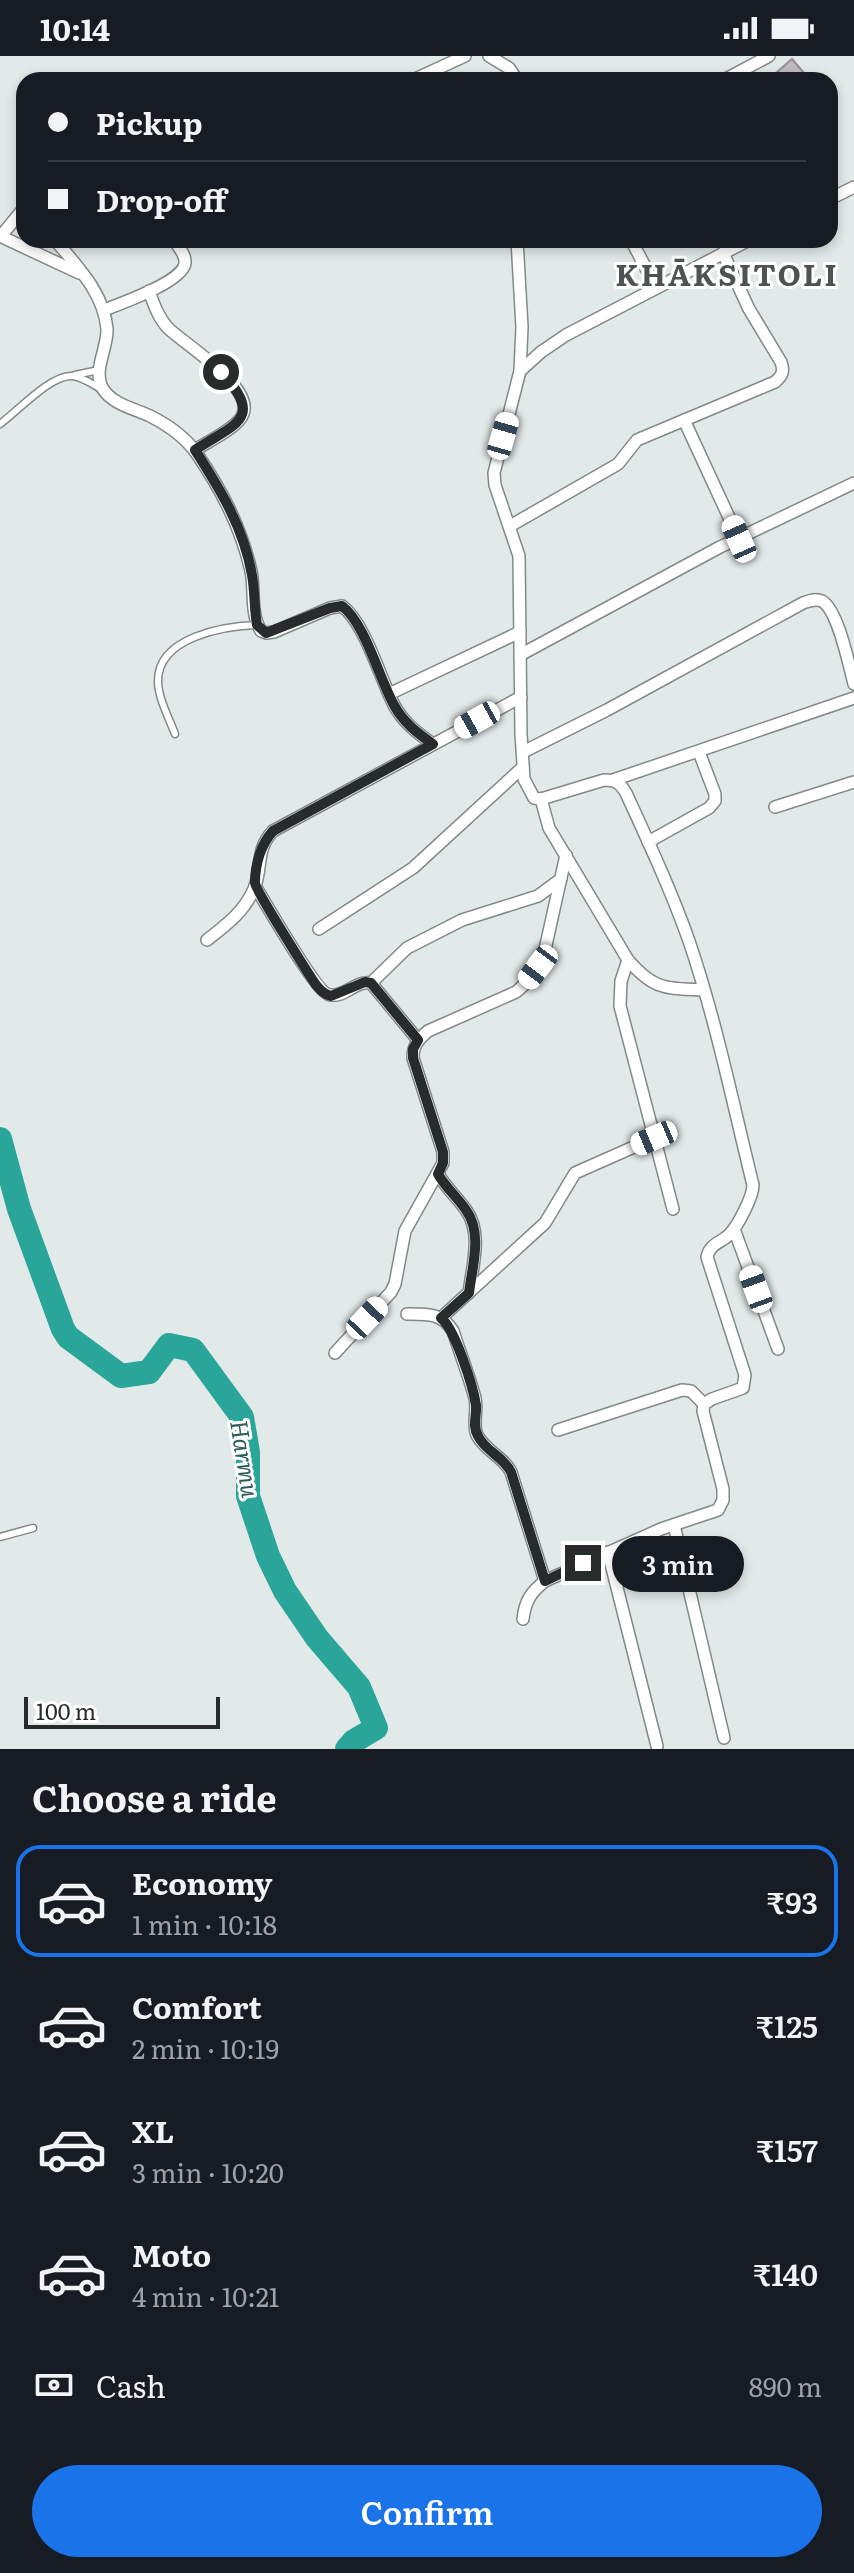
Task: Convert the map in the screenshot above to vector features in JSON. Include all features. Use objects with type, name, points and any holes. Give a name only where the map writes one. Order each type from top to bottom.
[{"type":"street","points":[[430,72],[465,56]]},
{"type":"street","points":[[489,56],[512,72]]},
{"type":"street","points":[[739,72],[769,56]]},
{"type":"street","points":[[0,236],[16,217]]},
{"type":"street","points":[[26,248],[83,274]]},
{"type":"street","points":[[62,248],[83,274],[104,310],[107,331],[99,370],[104,391],[112,399],[162,423],[195,450],[231,508],[252,575],[257,625],[266,633],[342,606],[356,621],[395,706],[412,729],[433,744]]},
{"type":"street","points":[[104,310],[149,291],[181,271],[185,259],[179,248]]},
{"type":"street","points":[[517,248],[522,327],[520,371],[494,473],[495,485],[519,556],[523,767],[528,790],[534,798],[541,799],[613,780],[854,698]]},
{"type":"street","points":[[635,248],[656,287]]},
{"type":"street","points":[[520,371],[566,335],[733,248]]},
{"type":"street","points":[[510,526],[618,464],[637,440],[782,377],[784,370],[749,309],[723,253]]},
{"type":"street","points":[[149,291],[160,319],[221,372],[242,399],[245,408],[237,423],[195,450]]},
{"type":"street","points":[[684,420],[739,539]]},
{"type":"street","points":[[520,655],[739,539],[854,483]]},
{"type":"street","points":[[523,752],[814,599],[828,607],[836,623],[854,684]]},
{"type":"street","points":[[389,694],[520,632]]},
{"type":"street","points":[[207,940],[237,916],[255,886],[259,854],[273,831],[521,697]]},
{"type":"street","points":[[648,842],[709,808],[715,801],[699,752]]},
{"type":"street","points":[[319,929],[413,868],[523,767]]},
{"type":"street","points":[[523,1619],[525,1604],[532,1591],[545,1581],[608,1552],[718,1510],[723,1500],[723,1489],[703,1411],[704,1404],[736,1392],[743,1388],[745,1382],[707,1257],[713,1245],[734,1229],[750,1202],[753,1185],[704,990],[681,919],[626,793],[621,784],[613,780]]},
{"type":"street","points":[[775,807],[854,782]]},
{"type":"street","points":[[541,799],[545,819],[628,960],[641,975],[660,986],[704,990]]},
{"type":"street","points":[[335,1353],[391,1292],[405,1231],[443,1163],[443,1152],[413,1058],[413,1049],[428,1031],[516,992],[525,985],[544,954],[566,855]]},
{"type":"street","points":[[371,983],[407,948],[462,920],[538,896],[561,879]]},
{"type":"street","points":[[255,886],[324,993],[331,996],[365,982],[371,983],[418,1040]]},
{"type":"street","points":[[628,960],[621,981],[620,1006],[673,1209]]},
{"type":"street","points":[[441,1318],[545,1223],[575,1173],[654,1138]]},
{"type":"street","points":[[438,1174],[445,1187],[467,1211],[476,1231],[469,1293]]},
{"type":"street","points":[[734,1229],[778,1349]]},
{"type":"street","points":[[407,1314],[430,1314],[441,1318],[453,1331],[475,1400],[474,1425],[477,1434],[507,1463],[545,1581]]},
{"type":"street","points":[[558,1430],[682,1390],[691,1391],[704,1404]]},
{"type":"street","points":[[674,1525],[724,1738]]},
{"type":"street","points":[[608,1552],[657,1746]]},
{"type":"lane","points":[[0,424],[48,384],[99,370]]},
{"type":"lane","points":[[70,376],[104,391]]},
{"type":"lane","points":[[175,734],[158,685],[159,669],[167,655],[213,630],[257,625]]},
{"type":"lane","points":[[0,1537],[33,1528]]},
{"type":"building","points":[[792,59],[803,72],[777,72]]},
{"type":"waterway","name":"Harmu","points":[[0,1139],[19,1209],[68,1337],[121,1376],[149,1372],[169,1345],[193,1350],[242,1417],[248,1452],[248,1496],[268,1556],[285,1591],[317,1638],[359,1687],[376,1728],[347,1749]]},
{"type":"district","name":"KHĀKSITOLI","points":[[727,276]]},
{"type":"route","points":[[221,372],[242,399],[245,408],[243,416],[195,450],[231,508],[243,540],[252,575],[257,625],[261,631],[274,632],[330,608],[342,606],[356,621],[395,706],[412,729],[433,744],[273,831],[259,854],[255,886],[324,993],[331,996],[341,994],[358,984],[371,983],[418,1040],[413,1049],[413,1058],[443,1152],[443,1163],[438,1174],[445,1187],[467,1211],[476,1231],[469,1293],[441,1318],[453,1331],[475,1400],[474,1425],[482,1442],[507,1463],[545,1581],[583,1563]]}]
